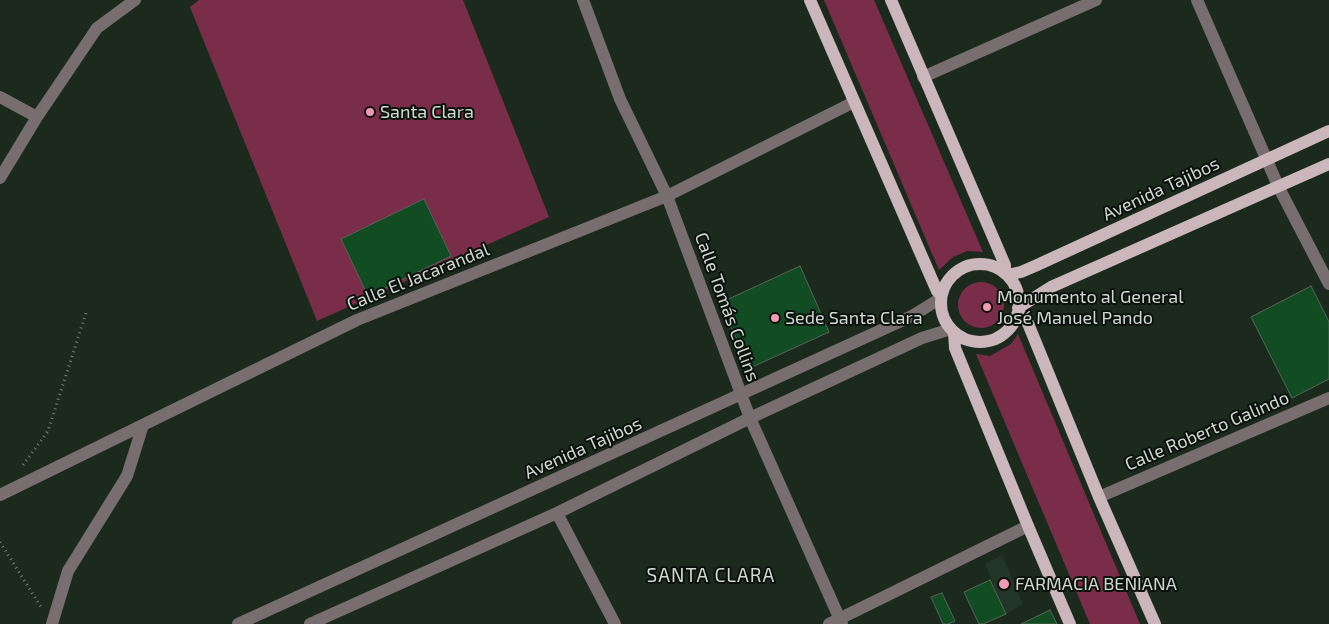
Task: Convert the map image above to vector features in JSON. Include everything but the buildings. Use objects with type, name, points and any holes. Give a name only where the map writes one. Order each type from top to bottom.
[{"type":"main road","points":[[810,0],[936,291],[941,297]]},
{"type":"main road","points":[[891,0],[1005,265],[1006,274]]},
{"type":"main road","name":"Avenida Tajibos","points":[[1006,274],[1021,272],[1035,266],[1329,131]]},
{"type":"main road","points":[[1018,310],[1051,287],[1279,188],[1329,164]]},
{"type":"main road","points":[[972,264],[984,264],[995,267],[1006,274],[1013,282],[1019,299],[1014,322],[1007,331],[992,340],[975,342],[964,339],[952,331],[944,320],[941,310],[941,297],[945,284],[952,275],[961,268],[972,264]]},
{"type":"main road","points":[[1018,310],[1027,321],[1099,497],[1155,624]]},
{"type":"main road","points":[[952,331],[955,348],[1070,624]]},
{"type":"street","points":[[0,178],[37,117],[97,28],[136,0]]},
{"type":"street","name":"Calle Tomás Collins","points":[[583,0],[620,98],[667,196],[750,418],[837,622]]},
{"type":"street","points":[[923,77],[1096,0]]},
{"type":"street","points":[[1197,0],[1279,188],[1329,284]]},
{"type":"street","points":[[0,97],[37,117]]},
{"type":"street","name":"Calle El Jacarandal","points":[[0,495],[357,320],[667,196],[854,102]]},
{"type":"street","name":"Avenida Tajibos","points":[[238,624],[912,316],[941,297]]},
{"type":"street","points":[[310,624],[557,513],[750,418],[922,338],[952,331]]},
{"type":"street","name":"Calle Roberto Galindo","points":[[1099,497],[1329,398]]},
{"type":"street","points":[[52,624],[68,571],[127,476],[144,425]]},
{"type":"street","points":[[557,513],[615,624]]},
{"type":"street","points":[[837,622],[1028,526]]},
{"type":"path","points":[[18,471],[48,431],[86,313]]},
{"type":"path","points":[[0,542],[42,608]]},
{"type":"shaded area","name":"Santa Clara","points":[[199,0],[463,0],[549,217],[317,321],[190,7]]},
{"type":"shaded area","points":[[824,0],[874,0],[983,252],[967,251],[953,257],[939,270]]},
{"type":"shaded area","points":[[981,282],[994,286],[1000,292],[1004,305],[1000,318],[994,324],[981,328],[968,324],[962,318],[958,305],[962,292],[968,286]]},
{"type":"shaded area","points":[[1018,334],[1140,624],[1090,624],[976,354],[990,356],[1011,344]]},
{"type":"shaded area","name":"FARMACIA BENIANA","points":[[1002,555],[1023,604],[1006,614],[985,564]]},
{"type":"place","name":"Santa Clara","points":[[370,112]]},
{"type":"place","name":"Monumento al General José Manuel Pando","points":[[987,307]]},
{"type":"place","name":"Sede Santa Clara","points":[[775,318]]},
{"type":"place","name":"FARMACIA BENIANA","points":[[1004,584]]},
{"type":"district","name":"SANTA CLARA","points":[[711,576]]}]
